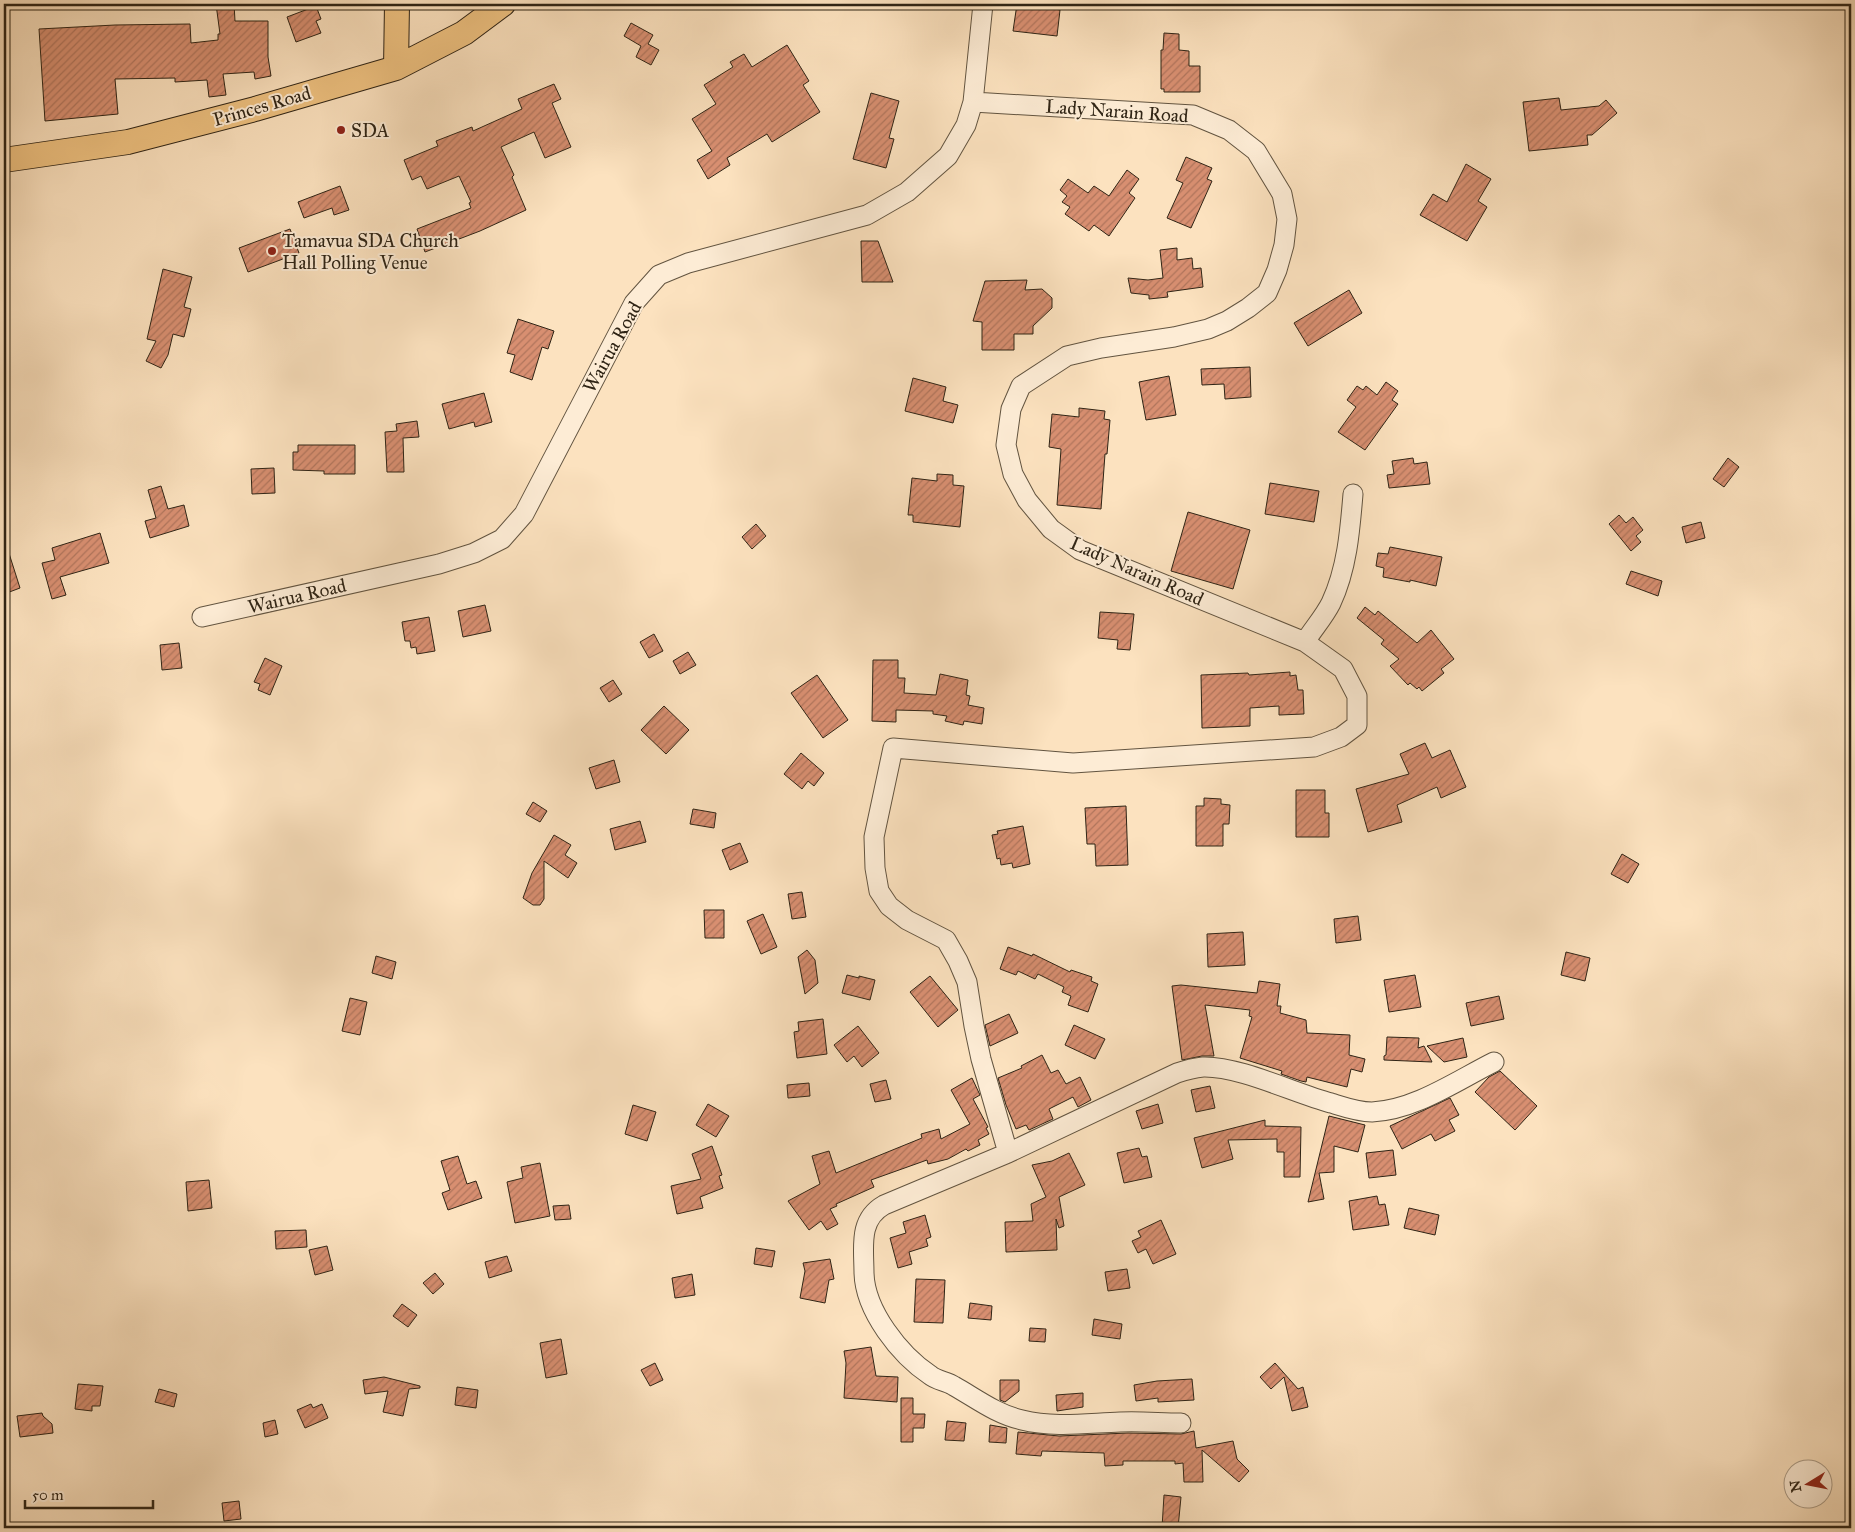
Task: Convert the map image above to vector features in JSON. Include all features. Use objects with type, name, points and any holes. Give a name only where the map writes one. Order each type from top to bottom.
[{"type":"main road","points":[[396,68],[397,4]]},
{"type":"main road","name":"Princes Road","points":[[4,160],[128,142],[255,109],[396,68],[464,33],[503,4]]},
{"type":"street","name":"Wairua Road","points":[[202,617],[439,564],[474,553],[502,539],[524,514],[634,303],[660,275],[688,263],[867,215],[907,192],[948,156],[966,125],[973,102],[983,4]]},
{"type":"street","name":"Lady Narain Road","points":[[973,102],[1193,115],[1229,130],[1256,151],[1269,170],[1282,194],[1287,219],[1284,245],[1277,270],[1267,293],[1227,321],[1208,329],[1174,338],[1101,348],[1067,356],[1021,386],[1011,409],[1006,445],[1013,474],[1027,500],[1051,529],[1080,550],[1305,642],[1343,668],[1357,696],[1357,725],[1341,737],[1314,746],[1073,763],[893,748],[874,837],[875,868],[880,891],[889,906],[907,920],[946,940],[958,961],[967,982],[981,1059],[1008,1153]]},
{"type":"street","points":[[1305,642],[1330,606],[1339,583],[1348,543],[1353,494]]},
{"type":"street","points":[[1181,1423],[1132,1422],[1056,1425],[1022,1420],[992,1410],[953,1385],[932,1377],[908,1357],[891,1339],[875,1312],[864,1282],[863,1239],[867,1221],[876,1210],[884,1205],[1008,1153],[1177,1073],[1190,1069],[1214,1068],[1250,1076],[1354,1110],[1371,1112],[1406,1106],[1494,1062]]},
{"type":"building","points":[[216,4],[234,4],[235,21],[268,21],[268,57],[271,76],[255,79],[254,72],[223,74],[226,95],[209,97],[207,80],[175,82],[175,78],[115,79],[118,114],[45,121],[39,29],[190,24],[191,43],[218,40],[218,34],[220,34]]},
{"type":"building","points":[[1017,4],[1043,4],[1042,7],[1060,10],[1057,36],[1013,31]]},
{"type":"building","points":[[316,6],[321,19],[316,21],[321,33],[296,42],[287,17]]},
{"type":"building","points":[[631,23],[653,35],[648,44],[659,50],[651,65],[636,57],[641,46],[624,36]]},
{"type":"building","points":[[1164,33],[1179,34],[1179,50],[1189,51],[1189,66],[1200,66],[1200,92],[1164,92],[1164,89],[1161,89],[1161,50],[1163,50]]},
{"type":"building","points":[[787,45],[809,81],[803,85],[820,112],[772,142],[767,134],[727,158],[730,165],[708,179],[697,160],[712,151],[692,119],[716,104],[704,85],[733,67],[730,62],[744,54],[752,67]]},
{"type":"building","points":[[554,84],[561,99],[552,103],[571,147],[545,158],[534,132],[501,147],[514,175],[512,177],[526,210],[480,231],[425,252],[417,229],[471,208],[469,203],[471,202],[459,176],[427,189],[421,176],[412,180],[404,160],[438,146],[436,141],[472,127],[473,131],[522,109],[518,99]]},
{"type":"building","points":[[871,93],[899,101],[889,138],[894,139],[886,168],[853,159]]},
{"type":"building","points":[[1559,98],[1561,110],[1599,106],[1606,100],[1617,113],[1592,135],[1587,135],[1588,145],[1529,151],[1523,102]]},
{"type":"building","points":[[1186,157],[1212,168],[1207,179],[1212,181],[1191,228],[1167,218],[1183,183],[1176,180]]},
{"type":"building","points":[[1466,164],[1491,179],[1478,201],[1487,207],[1467,241],[1420,215],[1433,194],[1447,202]]},
{"type":"building","points":[[1127,170],[1139,179],[1129,193],[1135,198],[1109,236],[1094,225],[1089,231],[1065,214],[1070,207],[1062,202],[1067,196],[1060,190],[1068,179],[1088,193],[1094,186],[1109,196]]},
{"type":"building","points":[[340,186],[349,210],[334,215],[332,208],[304,218],[298,202]]},
{"type":"building","points":[[290,229],[299,253],[248,272],[239,248]]},
{"type":"building","points":[[861,241],[878,241],[893,282],[862,282]]},
{"type":"building","points":[[1177,248],[1177,260],[1192,258],[1193,269],[1201,268],[1203,287],[1167,292],[1168,297],[1149,299],[1149,295],[1131,293],[1128,278],[1148,280],[1163,278],[1160,250]]},
{"type":"building","points":[[163,269],[192,277],[184,307],[191,309],[184,337],[173,334],[168,355],[161,368],[146,361],[156,341],[147,339]]},
{"type":"building","points":[[1027,280],[1025,290],[1042,289],[1052,298],[1052,308],[1033,326],[1033,334],[1014,334],[1014,350],[982,350],[982,322],[973,321],[985,281]]},
{"type":"building","points":[[1349,290],[1362,313],[1308,346],[1294,323]]},
{"type":"building","points":[[518,319],[554,331],[548,349],[542,347],[532,380],[510,372],[515,355],[507,353]]},
{"type":"building","points":[[1250,367],[1251,397],[1225,399],[1224,384],[1202,385],[1201,369]]},
{"type":"building","points":[[1169,376],[1176,415],[1146,420],[1139,382]]},
{"type":"building","points":[[913,378],[946,387],[943,401],[958,405],[953,423],[905,411]]},
{"type":"building","points":[[1386,382],[1398,391],[1392,400],[1398,404],[1365,450],[1338,432],[1356,407],[1347,400],[1357,386],[1363,390],[1366,386],[1377,395]]},
{"type":"building","points":[[484,393],[492,422],[475,427],[474,422],[449,429],[442,404]]},
{"type":"building","points":[[1079,408],[1105,411],[1104,419],[1110,420],[1107,454],[1105,454],[1101,509],[1057,505],[1061,449],[1049,447],[1052,414],[1079,417]]},
{"type":"building","points":[[417,421],[419,437],[403,438],[404,472],[387,472],[385,432],[397,431],[396,424]]},
{"type":"building","points":[[298,445],[355,445],[355,474],[324,474],[324,471],[293,470],[293,452],[298,452]]},
{"type":"building","points":[[1413,458],[1414,464],[1427,462],[1430,484],[1389,488],[1387,475],[1394,474],[1392,461]]},
{"type":"building","points":[[1728,458],[1739,467],[1724,487],[1713,479]]},
{"type":"building","points":[[274,468],[275,493],[252,494],[251,469]]},
{"type":"building","points":[[937,474],[953,475],[953,485],[964,486],[960,527],[913,522],[913,515],[908,515],[912,478],[937,481]]},
{"type":"building","points":[[1270,483],[1319,491],[1314,522],[1265,514]]},
{"type":"building","points":[[161,486],[168,509],[184,505],[189,526],[150,538],[145,521],[156,518],[148,490]]},
{"type":"building","points":[[1188,512],[1250,530],[1233,589],[1171,571]]},
{"type":"building","points":[[1619,515],[1626,523],[1633,517],[1643,530],[1636,536],[1641,542],[1631,551],[1609,524]]},
{"type":"building","points":[[1701,522],[1705,538],[1686,543],[1682,527]]},
{"type":"building","points":[[756,524],[766,536],[752,549],[742,537]]},
{"type":"building","points":[[100,533],[109,563],[60,577],[66,595],[52,599],[42,563],[55,560],[52,548]]},
{"type":"building","points":[[4,547],[7,547],[20,588],[4,594]]},
{"type":"building","points":[[1390,547],[1442,557],[1436,586],[1410,580],[1410,582],[1383,577],[1384,568],[1376,566],[1378,553],[1388,554]]},
{"type":"building","points":[[1631,571],[1662,581],[1658,596],[1626,584]]},
{"type":"building","points":[[485,605],[491,631],[463,637],[458,611]]},
{"type":"building","points":[[1365,607],[1375,615],[1378,611],[1417,643],[1431,630],[1454,659],[1441,669],[1444,673],[1422,691],[1419,687],[1417,689],[1410,683],[1408,685],[1390,666],[1399,659],[1381,644],[1384,640],[1357,618]]},
{"type":"building","points":[[1100,612],[1134,614],[1130,650],[1117,649],[1118,640],[1098,638]]},
{"type":"building","points":[[429,617],[435,651],[417,654],[416,647],[411,648],[410,641],[405,641],[402,622]]},
{"type":"building","points":[[654,634],[663,651],[649,658],[640,642]]},
{"type":"building","points":[[179,643],[182,668],[162,670],[160,645]]},
{"type":"building","points":[[688,652],[696,665],[680,674],[673,661]]},
{"type":"building","points":[[265,658],[282,666],[270,695],[258,690],[260,684],[254,682]]},
{"type":"building","points":[[873,660],[898,660],[898,678],[905,678],[904,693],[936,695],[940,674],[968,680],[966,695],[970,696],[968,705],[984,708],[982,724],[964,721],[963,725],[945,721],[947,716],[933,714],[933,711],[896,710],[896,722],[872,721]]},
{"type":"building","points":[[1290,672],[1290,676],[1296,675],[1298,690],[1303,690],[1304,714],[1279,715],[1279,706],[1250,708],[1250,726],[1202,728],[1201,675],[1248,673],[1249,675]]},
{"type":"building","points":[[817,675],[848,720],[823,738],[791,693]]},
{"type":"building","points":[[613,680],[622,694],[609,702],[600,688]]},
{"type":"building","points":[[664,706],[689,730],[666,754],[641,730]]},
{"type":"building","points":[[1425,743],[1432,758],[1450,750],[1466,787],[1441,798],[1437,787],[1397,805],[1402,822],[1368,832],[1356,789],[1409,774],[1400,754]]},
{"type":"building","points":[[801,753],[824,773],[814,786],[808,781],[802,789],[784,774]]},
{"type":"building","points":[[614,760],[620,782],[596,789],[589,768]]},
{"type":"building","points":[[1296,790],[1325,790],[1325,813],[1329,813],[1329,837],[1296,837]]},
{"type":"building","points":[[1204,798],[1221,799],[1221,804],[1230,805],[1229,824],[1223,824],[1223,846],[1196,846],[1196,806],[1204,806]]},
{"type":"building","points":[[533,802],[547,811],[540,822],[526,814]]},
{"type":"building","points":[[1126,806],[1128,865],[1096,866],[1095,844],[1087,844],[1085,808]]},
{"type":"building","points":[[693,809],[716,813],[714,828],[690,824]]},
{"type":"building","points":[[640,821],[646,842],[615,850],[610,829]]},
{"type":"building","points":[[1023,826],[1030,864],[1013,868],[1012,863],[1001,865],[1000,858],[997,859],[992,835],[998,834],[997,831]]},
{"type":"building","points":[[554,835],[571,845],[565,855],[577,863],[568,878],[544,861],[544,899],[540,905],[533,905],[523,898],[532,873]]},
{"type":"building","points":[[740,843],[748,862],[730,870],[722,850]]},
{"type":"building","points":[[1622,854],[1639,864],[1628,883],[1611,874]]},
{"type":"building","points":[[802,892],[806,917],[792,919],[788,894]]},
{"type":"building","points":[[704,910],[724,910],[724,938],[705,938]]},
{"type":"building","points":[[763,914],[777,947],[761,954],[747,921]]},
{"type":"building","points":[[1358,916],[1361,940],[1336,943],[1334,919]]},
{"type":"building","points":[[1243,932],[1245,965],[1208,967],[1207,934]]},
{"type":"building","points":[[1008,947],[1032,956],[1033,954],[1070,972],[1071,970],[1092,977],[1091,981],[1098,984],[1088,1012],[1068,1005],[1071,996],[1062,992],[1064,987],[1038,974],[1035,979],[1018,971],[1016,975],[1000,969]]},
{"type":"building","points":[[807,950],[815,960],[818,983],[805,994],[798,957]]},
{"type":"building","points":[[1566,952],[1590,958],[1585,981],[1561,975]]},
{"type":"building","points":[[376,956],[396,962],[392,979],[372,973]]},
{"type":"building","points":[[847,975],[875,980],[870,1000],[842,993]]},
{"type":"building","points":[[1415,975],[1421,1007],[1389,1012],[1384,980]]},
{"type":"building","points":[[930,976],[958,1010],[938,1027],[910,992]]},
{"type":"building","points":[[1259,981],[1280,984],[1277,1006],[1281,1006],[1280,1013],[1306,1020],[1307,1033],[1350,1035],[1349,1055],[1365,1059],[1362,1072],[1351,1069],[1347,1087],[1307,1077],[1306,1082],[1301,1081],[1281,1074],[1282,1071],[1240,1058],[1252,1017],[1249,1016],[1250,1010],[1205,1005],[1214,1056],[1182,1060],[1172,986],[1181,985],[1257,993]]},
{"type":"building","points":[[1499,996],[1504,1019],[1471,1026],[1466,1003]]},
{"type":"building","points":[[350,998],[367,1002],[360,1035],[342,1031]]},
{"type":"building","points":[[1009,1014],[1018,1033],[990,1046],[985,1025]]},
{"type":"building","points":[[823,1019],[827,1054],[797,1058],[794,1032],[799,1031],[798,1022]]},
{"type":"building","points":[[1074,1025],[1105,1039],[1095,1059],[1065,1045]]},
{"type":"building","points":[[858,1026],[879,1053],[862,1067],[854,1056],[847,1062],[834,1045]]},
{"type":"building","points":[[1387,1037],[1419,1038],[1418,1048],[1424,1046],[1432,1062],[1384,1060]]},
{"type":"building","points":[[1463,1038],[1467,1057],[1444,1062],[1427,1046]]},
{"type":"building","points":[[1042,1055],[1051,1073],[1058,1070],[1066,1084],[1080,1077],[1091,1100],[1078,1107],[1073,1097],[1049,1109],[1053,1119],[1029,1130],[1026,1125],[1016,1129],[998,1078],[1022,1068],[1021,1066]]},
{"type":"building","points":[[1500,1071],[1537,1106],[1515,1130],[1475,1092],[1489,1077]]},
{"type":"building","points":[[972,1078],[980,1095],[973,1099],[988,1127],[986,1128],[989,1134],[978,1140],[980,1145],[968,1151],[966,1149],[948,1159],[928,1164],[927,1160],[871,1180],[874,1187],[836,1204],[837,1206],[830,1209],[838,1224],[827,1230],[821,1221],[809,1230],[788,1201],[820,1184],[812,1156],[829,1151],[836,1173],[922,1138],[921,1134],[939,1129],[941,1139],[970,1124],[951,1090]]},
{"type":"building","points":[[886,1080],[891,1099],[875,1102],[870,1084]]},
{"type":"building","points":[[809,1083],[810,1096],[788,1098],[787,1085]]},
{"type":"building","points":[[1210,1086],[1215,1108],[1196,1112],[1191,1090]]},
{"type":"building","points":[[1450,1098],[1459,1115],[1449,1120],[1455,1131],[1435,1141],[1431,1134],[1402,1149],[1390,1126]]},
{"type":"building","points":[[708,1104],[729,1116],[716,1137],[696,1125]]},
{"type":"building","points":[[1158,1104],[1163,1123],[1142,1129],[1136,1111]]},
{"type":"building","points":[[633,1105],[656,1112],[647,1141],[625,1134]]},
{"type":"building","points":[[1329,1116],[1365,1125],[1358,1152],[1334,1146],[1334,1172],[1319,1173],[1324,1199],[1308,1202]]},
{"type":"building","points":[[1265,1120],[1265,1126],[1301,1127],[1300,1177],[1284,1177],[1284,1152],[1277,1152],[1277,1139],[1228,1140],[1233,1159],[1202,1168],[1194,1138]]},
{"type":"building","points":[[712,1146],[722,1175],[719,1176],[723,1188],[700,1197],[703,1208],[677,1214],[671,1186],[701,1179],[692,1154]]},
{"type":"building","points":[[1139,1148],[1142,1157],[1147,1156],[1152,1177],[1124,1183],[1117,1153]]},
{"type":"building","points":[[1393,1150],[1396,1175],[1369,1178],[1366,1153]]},
{"type":"building","points":[[1069,1153],[1085,1185],[1059,1197],[1064,1226],[1059,1228],[1056,1219],[1057,1250],[1006,1252],[1005,1222],[1033,1221],[1031,1204],[1046,1197],[1032,1165],[1052,1161]]},
{"type":"building","points":[[458,1156],[467,1184],[476,1181],[482,1198],[448,1210],[442,1193],[450,1190],[441,1161]]},
{"type":"building","points":[[540,1163],[550,1216],[515,1223],[507,1182],[523,1178],[521,1167]]},
{"type":"building","points":[[209,1180],[212,1208],[188,1211],[186,1182]]},
{"type":"building","points":[[1377,1196],[1379,1205],[1385,1204],[1389,1225],[1353,1230],[1349,1201]]},
{"type":"building","points":[[569,1205],[571,1219],[555,1220],[553,1206]]},
{"type":"building","points":[[1409,1208],[1439,1215],[1435,1235],[1404,1228]]},
{"type":"building","points":[[925,1215],[931,1237],[926,1239],[928,1246],[909,1252],[912,1264],[898,1268],[890,1238],[906,1233],[903,1222]]},
{"type":"building","points":[[1161,1220],[1176,1254],[1153,1264],[1146,1249],[1138,1253],[1132,1241],[1141,1237],[1138,1231]]},
{"type":"building","points":[[306,1230],[307,1247],[276,1249],[275,1231]]},
{"type":"building","points":[[327,1246],[333,1270],[315,1275],[309,1250]]},
{"type":"building","points":[[756,1248],[775,1251],[772,1267],[754,1264]]},
{"type":"building","points":[[507,1256],[512,1271],[489,1278],[485,1262]]},
{"type":"building","points":[[830,1259],[834,1279],[829,1280],[825,1303],[800,1298],[805,1271],[803,1263]]},
{"type":"building","points":[[1127,1269],[1130,1288],[1108,1291],[1105,1272]]},
{"type":"building","points":[[435,1273],[444,1284],[433,1294],[423,1283]]},
{"type":"building","points":[[692,1274],[695,1295],[675,1298],[672,1278]]},
{"type":"building","points":[[916,1279],[945,1280],[943,1323],[914,1322]]},
{"type":"building","points":[[970,1303],[992,1306],[991,1320],[968,1318]]},
{"type":"building","points":[[402,1304],[417,1315],[408,1327],[393,1316]]},
{"type":"building","points":[[1094,1319],[1122,1324],[1120,1339],[1092,1335]]},
{"type":"building","points":[[1030,1328],[1046,1329],[1045,1342],[1029,1341]]},
{"type":"building","points":[[561,1339],[567,1374],[546,1378],[540,1343]]},
{"type":"building","points":[[871,1347],[876,1376],[898,1377],[897,1402],[844,1398],[846,1363],[844,1351]]},
{"type":"building","points":[[655,1363],[663,1380],[650,1386],[641,1370]]},
{"type":"building","points":[[1275,1363],[1298,1389],[1303,1387],[1308,1407],[1292,1411],[1284,1377],[1271,1389],[1260,1377]]},
{"type":"building","points":[[384,1377],[420,1386],[420,1388],[409,1389],[403,1416],[383,1412],[388,1391],[365,1394],[363,1380]]},
{"type":"building","points":[[1192,1379],[1194,1400],[1158,1402],[1158,1398],[1136,1401],[1134,1385],[1157,1381]]},
{"type":"building","points":[[1000,1380],[1019,1380],[1019,1391],[1005,1402],[1000,1400]]},
{"type":"building","points":[[78,1384],[103,1386],[100,1406],[92,1406],[92,1411],[75,1409]]},
{"type":"building","points":[[457,1387],[478,1390],[476,1408],[455,1405]]},
{"type":"building","points":[[159,1389],[177,1394],[174,1407],[155,1402]]},
{"type":"building","points":[[1083,1393],[1083,1407],[1057,1411],[1056,1395]]},
{"type":"building","points":[[901,1398],[913,1398],[913,1414],[925,1414],[924,1428],[913,1428],[913,1442],[901,1442]]},
{"type":"building","points":[[311,1404],[313,1408],[322,1404],[328,1418],[305,1428],[297,1410]]},
{"type":"building","points":[[42,1413],[52,1424],[53,1433],[20,1437],[17,1416]]},
{"type":"building","points":[[275,1420],[278,1434],[265,1437],[263,1423]]},
{"type":"building","points":[[947,1421],[966,1423],[964,1441],[945,1440]]},
{"type":"building","points":[[990,1425],[1007,1428],[1006,1443],[989,1442]]},
{"type":"building","points":[[1194,1431],[1196,1448],[1233,1441],[1237,1459],[1249,1471],[1239,1482],[1202,1450],[1203,1482],[1184,1482],[1183,1463],[1175,1464],[1175,1461],[1123,1461],[1123,1465],[1105,1466],[1104,1453],[1042,1451],[1041,1456],[1016,1454],[1018,1432],[1059,1436],[1128,1433],[1181,1434]]},
{"type":"building","points":[[1164,1495],[1181,1497],[1178,1528],[1162,1528]]},
{"type":"building","points":[[239,1501],[241,1519],[224,1521],[222,1503]]},
{"type":"place","name":"SDA","points":[[341,130]]},
{"type":"place","name":"Tamavua SDA Church Hall Polling Venue","points":[[272,251]]}]
